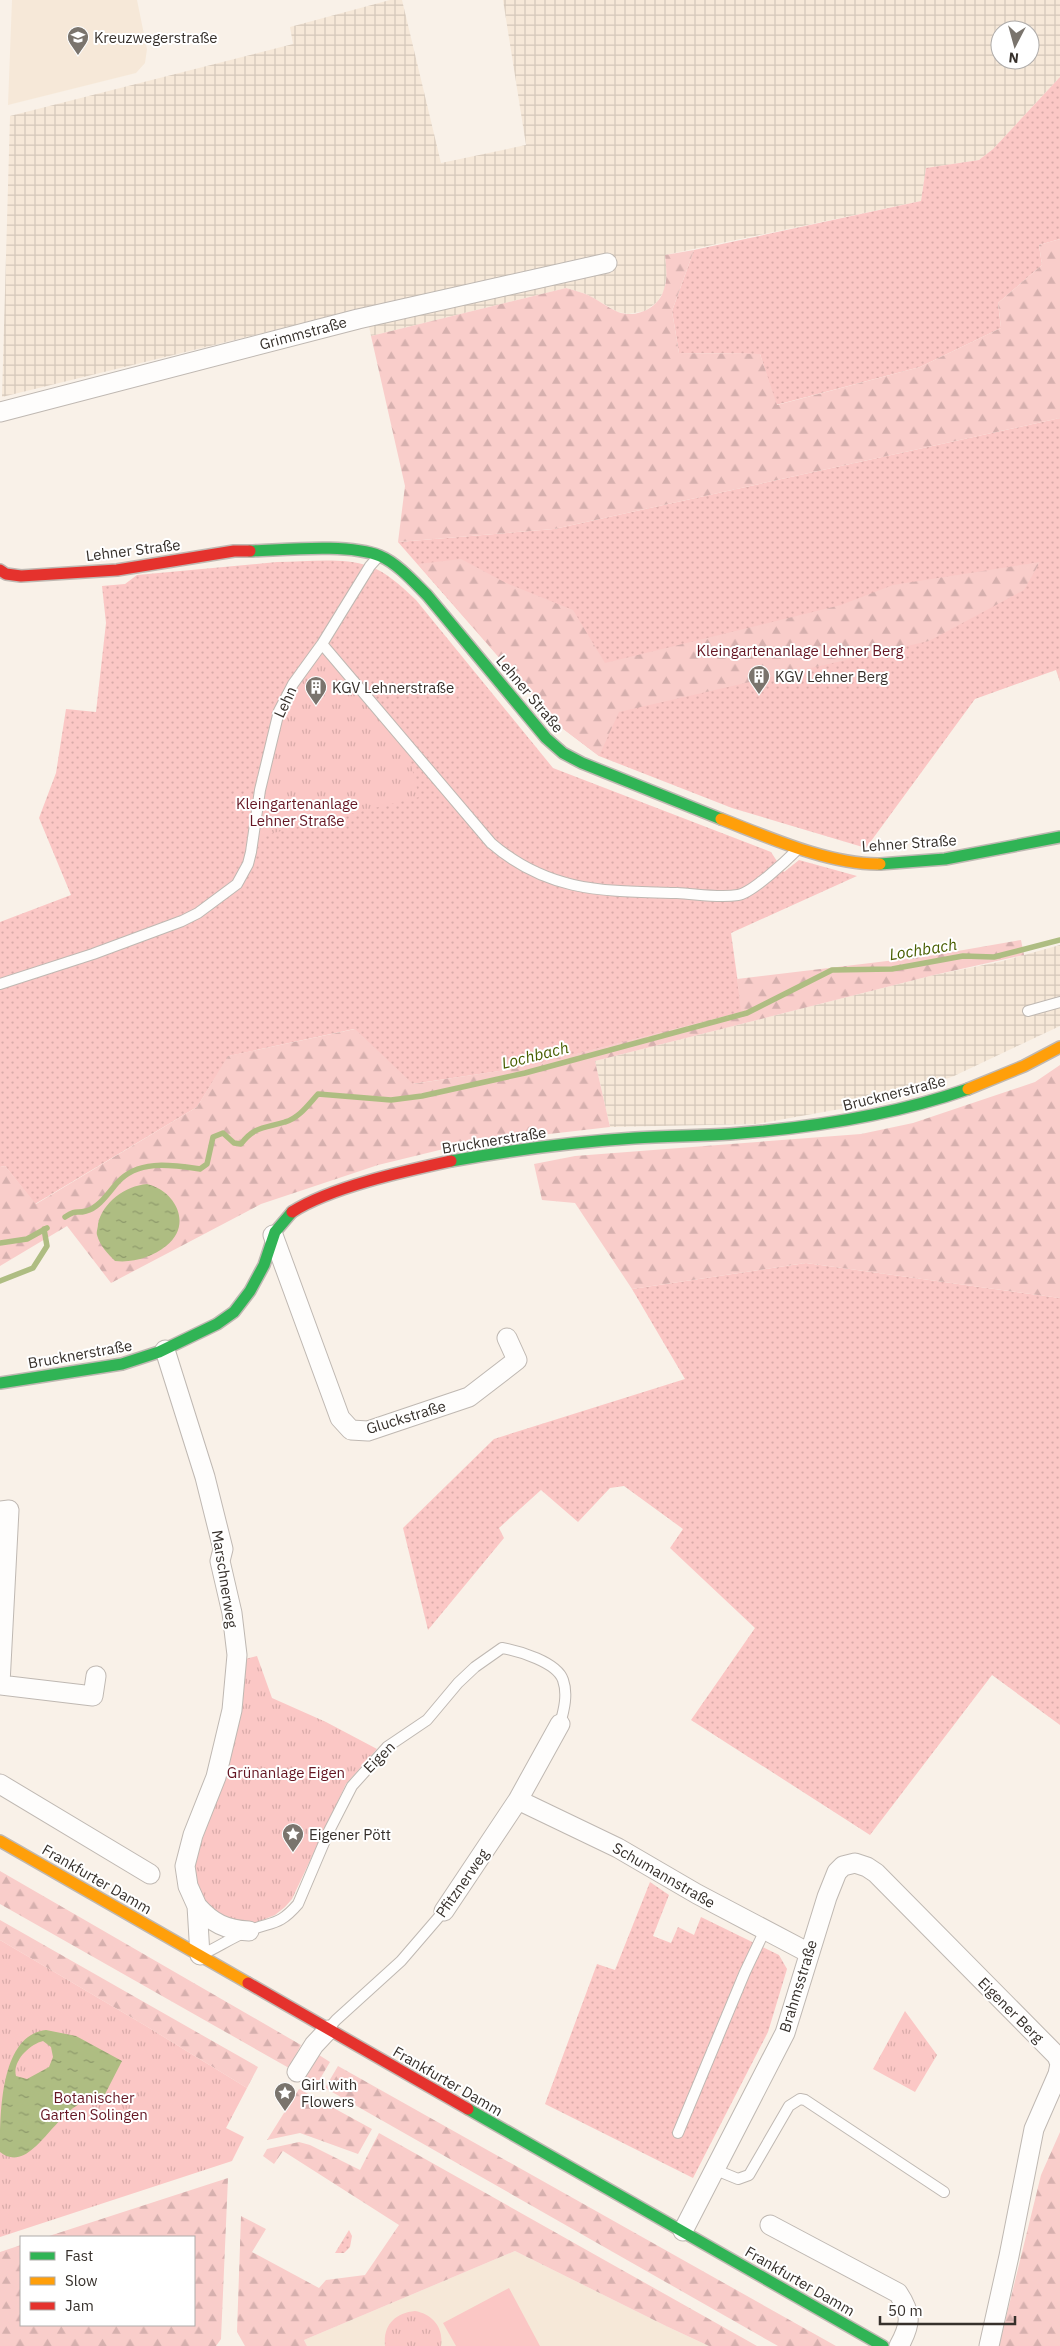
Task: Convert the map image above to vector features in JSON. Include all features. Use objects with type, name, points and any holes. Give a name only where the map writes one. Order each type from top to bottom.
[{"type":"street","name":"Grimmstraße","points":[[0,412],[358,319],[608,263]]},
{"type":"street","name":"Lehner Straße","points":[[0,570],[6,574],[21,576],[117,570],[234,551],[266,549],[350,550],[380,556],[409,577],[428,595],[546,738],[563,753],[582,763],[724,821],[832,858],[876,864],[952,856],[1060,837]]},
{"type":"street","name":"Brucknerstraße","points":[[0,1383],[103,1368],[138,1360],[165,1350],[208,1329],[231,1314],[252,1289],[264,1264],[272,1235],[280,1222],[293,1210],[308,1202],[425,1166],[473,1157],[564,1144],[620,1139],[744,1134],[847,1122],[883,1114],[1001,1077],[1060,1047]]},
{"type":"street","name":"Gluckstraße","points":[[272,1235],[340,1418],[351,1430],[368,1431],[469,1397],[517,1360],[507,1338]]},
{"type":"street","name":"Marschnerweg","points":[[165,1350],[204,1477],[223,1549],[220,1561],[232,1613],[236,1655],[229,1728],[216,1777],[187,1855],[185,1866],[188,1886],[197,1906],[200,1955]]},
{"type":"street","points":[[0,1511],[9,1510],[3,1585],[0,1685],[93,1696],[96,1676]]},
{"type":"street","name":"Pfitznerweg","points":[[444,1912],[518,1800],[560,1724]]},
{"type":"street","points":[[0,1784],[150,1874]]},
{"type":"street","name":"Schumannstraße","points":[[518,1800],[618,1848],[690,1890],[809,1954]]},
{"type":"street","name":"Frankfurter Damm","points":[[0,1840],[200,1955],[332,2025],[883,2346]]},
{"type":"street","name":"Brahmsstraße","points":[[683,2231],[716,2170],[785,2032],[827,1896],[837,1872],[843,1866],[854,1863]]},
{"type":"street","name":"Eigener Berg","points":[[854,1863],[867,1867],[876,1874],[1057,2056],[1060,2064],[1058,2074],[1034,2129],[1009,2256],[988,2346]]},
{"type":"street","points":[[197,1906],[216,1924],[236,1930],[249,1931]]},
{"type":"street","points":[[297,2072],[314,2045],[332,2025]]},
{"type":"street","points":[[770,2225],[898,2293],[907,2307],[910,2316],[904,2337],[899,2346]]},
{"type":"lane","name":"Lehn","points":[[0,984],[155,932],[198,913],[237,884],[248,864],[260,790],[279,711],[293,684],[322,644],[371,564],[380,556]]},
{"type":"lane","points":[[322,644],[491,844],[510,859],[552,880],[610,891],[740,895],[781,867],[799,848]]},
{"type":"lane","points":[[1028,1010],[1060,1002]]},
{"type":"lane","name":"Eigen","points":[[200,1955],[249,1931],[282,1920],[298,1904],[329,1831],[352,1786],[375,1759],[397,1739],[426,1720],[464,1678],[502,1648],[518,1651],[538,1660],[560,1675],[563,1679],[565,1693],[560,1724]]},
{"type":"lane","name":"Pfitznerweg","points":[[332,2025],[401,1961],[444,1912]]},
{"type":"lane","points":[[678,2134],[745,1972],[765,1930]]},
{"type":"lane","points":[[716,2170],[738,2179],[749,2174],[789,2106],[800,2099],[805,2100],[944,2192]]},
{"type":"shaded area","name":"Kreuzwegerstraße","points":[[12,0],[137,0],[147,49],[145,63],[136,73],[8,105]]},
{"type":"shaded area","points":[[390,0],[402,0],[441,163],[526,145],[503,0],[1060,0],[1060,77],[993,149],[979,160],[926,168],[921,201],[665,255],[667,272],[664,291],[657,302],[645,311],[628,314],[618,312],[586,294],[566,288],[371,336],[365,308],[2,397],[10,116],[293,44],[290,27]]},
{"type":"shaded area","points":[[1060,945],[1060,1026],[954,1076],[885,1101],[756,1124],[610,1127],[595,1061],[934,975],[999,962]]},
{"type":"shaded area","points":[[515,2251],[709,2346],[307,2346],[304,2340]]},
{"type":"green space","points":[[1060,77],[1060,239],[1039,245],[1042,265],[998,303],[1001,328],[920,367],[776,405],[760,354],[679,353],[672,311],[694,250],[921,201],[926,168],[979,160],[993,149]]},
{"type":"green space","points":[[1060,239],[1060,418],[554,529],[398,542],[405,486],[371,336],[566,288],[588,295],[618,312],[625,314],[639,313],[652,306],[661,296],[666,281],[665,255],[694,250],[672,311],[679,353],[760,354],[777,405],[920,367],[1001,328],[998,303],[1042,265],[1039,245]]},
{"type":"green space","name":"Kleingartenanlage Lehner Berg","points":[[1060,418],[1060,682],[1056,670],[975,699],[866,848],[732,808],[599,756],[558,725],[398,542],[554,529]]},
{"type":"green space","points":[[461,559],[506,583],[573,610],[605,663],[841,605],[893,585],[1040,562],[1024,590],[929,641],[619,712],[599,756],[558,725],[418,564]]},
{"type":"green space","name":"Kleingartenanlage Lehner Straße","points":[[335,561],[358,563],[376,569],[394,580],[416,600],[553,768],[771,852],[784,872],[799,860],[857,876],[731,933],[742,1012],[526,1067],[412,1084],[354,1029],[229,1056],[197,1107],[35,1204],[5,1166],[0,1167],[0,922],[71,895],[39,818],[56,773],[66,709],[96,712],[106,623],[102,586],[125,584],[137,575],[277,562]]},
{"type":"green space","points":[[322,644],[406,744],[419,797],[253,838],[279,711]]},
{"type":"green space","points":[[1021,940],[1024,955],[934,975],[595,1061],[610,1127],[456,1146],[378,1165],[261,1204],[111,1283],[67,1226],[0,1266],[0,1167],[5,1166],[36,1204],[197,1107],[228,1056],[355,1029],[413,1084],[524,1067],[741,1012],[737,979],[929,956]]},
{"type":"green space","points":[[1060,1065],[1060,1298],[806,1263],[632,1289],[575,1203],[542,1200],[534,1164],[575,1156],[861,1134],[913,1123],[1035,1082]]},
{"type":"green space","points":[[806,1263],[1060,1298],[1060,1725],[992,1675],[870,1835],[691,1720],[755,1628],[670,1548],[683,1529],[624,1486],[610,1488],[578,1522],[541,1490],[499,1528],[504,1538],[428,1630],[403,1528],[494,1439],[685,1379],[632,1289]]},
{"type":"green space","name":"Grünanlage Eigen","points":[[257,1656],[272,1698],[326,1722],[377,1749],[346,1784],[292,1899],[275,1915],[255,1923],[226,1920],[204,1903],[199,1894],[194,1865],[236,1736],[245,1659]]},
{"type":"green space","points":[[0,1871],[301,2045],[289,2068],[0,1904]]},
{"type":"green space","points":[[650,1882],[669,1895],[653,1936],[671,1943],[678,1927],[694,1935],[701,1917],[779,1955],[787,1969],[768,2032],[693,2178],[545,2104],[597,1964],[615,1970]]},
{"type":"green space","points":[[0,1920],[258,2067],[247,2088],[0,1940]]},
{"type":"green space","name":"Botanischer Garten Solingen","points":[[0,1940],[247,2088],[226,2128],[244,2137],[232,2161],[0,2237]]},
{"type":"green space","points":[[905,2011],[937,2055],[915,2092],[873,2069]]},
{"type":"green space","points":[[319,2055],[330,2062],[317,2084],[306,2077]]},
{"type":"green space","points":[[338,2066],[836,2346],[778,2346],[325,2088]]},
{"type":"green space","points":[[299,2089],[372,2129],[358,2154],[300,2133],[267,2140]]},
{"type":"green space","points":[[1060,2132],[1060,2346],[999,2346],[1041,2175]]},
{"type":"green space","points":[[379,2133],[757,2346],[709,2346],[515,2251],[304,2340],[307,2346],[245,2346],[237,2332],[241,2216],[266,2229],[252,2252],[319,2288],[326,2280],[365,2275],[399,2225],[283,2151],[274,2164],[263,2156],[267,2149],[299,2142],[310,2145],[360,2170]]},
{"type":"green space","points":[[228,2178],[221,2339],[216,2346],[0,2346],[0,2252],[20,2245],[20,2326],[195,2326],[195,2236],[49,2236]]},
{"type":"green space","points":[[349,2230],[352,2236],[350,2247],[344,2253],[335,2253]]},
{"type":"green space","points":[[509,2288],[540,2346],[456,2346],[443,2323]]},
{"type":"green space","points":[[415,2311],[427,2315],[436,2322],[441,2333],[441,2346],[385,2346],[386,2332],[392,2321],[402,2314]]},
{"type":"water","points":[[147,1184],[166,1194],[178,1210],[180,1219],[174,1238],[155,1253],[136,1260],[115,1261],[98,1239],[98,1224],[101,1216],[116,1196],[131,1188]]},
{"type":"water","points":[[46,2030],[76,2036],[122,2061],[102,2100],[87,2101],[73,2108],[37,2145],[25,2154],[13,2157],[0,2152],[2,2098],[11,2061],[19,2046],[31,2035]],"holes":[[[43,2041],[51,2047],[53,2057],[49,2067],[27,2079],[16,2076],[15,2070],[19,2059],[28,2049]]]},
{"type":"waterway","name":"Lochbach","points":[[65,1217],[74,1212],[83,1212],[95,1207],[125,1175],[135,1170],[167,1165],[200,1169],[207,1164],[213,1137],[223,1133],[234,1143],[241,1144],[256,1131],[295,1117],[318,1094],[391,1100],[422,1096],[525,1073],[747,1013],[832,970],[892,969],[963,956],[994,957],[1060,940]]},
{"type":"waterway","name":"Lochbach","points":[[0,1243],[27,1239],[47,1228]]},
{"type":"waterway","points":[[0,1281],[33,1268],[47,1246],[44,1229]]},
{"type":"traffic: fast","points":[[250,551],[334,548],[367,552],[386,559],[405,573],[427,595],[546,738],[563,753],[582,763],[721,819]]},
{"type":"traffic: fast","points":[[880,864],[945,859],[1060,837]]},
{"type":"traffic: fast","points":[[451,1161],[589,1142],[647,1137],[730,1134],[821,1124],[910,1107],[968,1089]]},
{"type":"traffic: fast","points":[[0,1383],[122,1364],[159,1352],[217,1324],[234,1312],[250,1291],[264,1265],[275,1232],[292,1212]]},
{"type":"traffic: fast","points":[[468,2109],[883,2346]]},
{"type":"traffic: slow","points":[[721,819],[799,849],[820,855],[840,860],[880,864]]},
{"type":"traffic: slow","points":[[968,1089],[1024,1066],[1060,1047]]},
{"type":"traffic: slow","points":[[0,1841],[248,1983]]},
{"type":"traffic: jam","points":[[0,570],[6,574],[21,576],[117,570],[234,551],[250,551]]},
{"type":"traffic: jam","points":[[292,1212],[308,1203],[347,1188],[391,1175],[451,1161]]},
{"type":"traffic: jam","points":[[248,1983],[468,2109]]},
{"type":"place","name":"Kreuzwegerstraße","points":[[78,56]]},
{"type":"place","name":"KGV Lehner Berg","points":[[759,695]]},
{"type":"place","name":"KGV Lehnerstraße","points":[[316,706]]},
{"type":"place","name":"Eigener Pött","points":[[293,1853]]},
{"type":"place","name":"Girl with Flowers","points":[[285,2112]]}]
